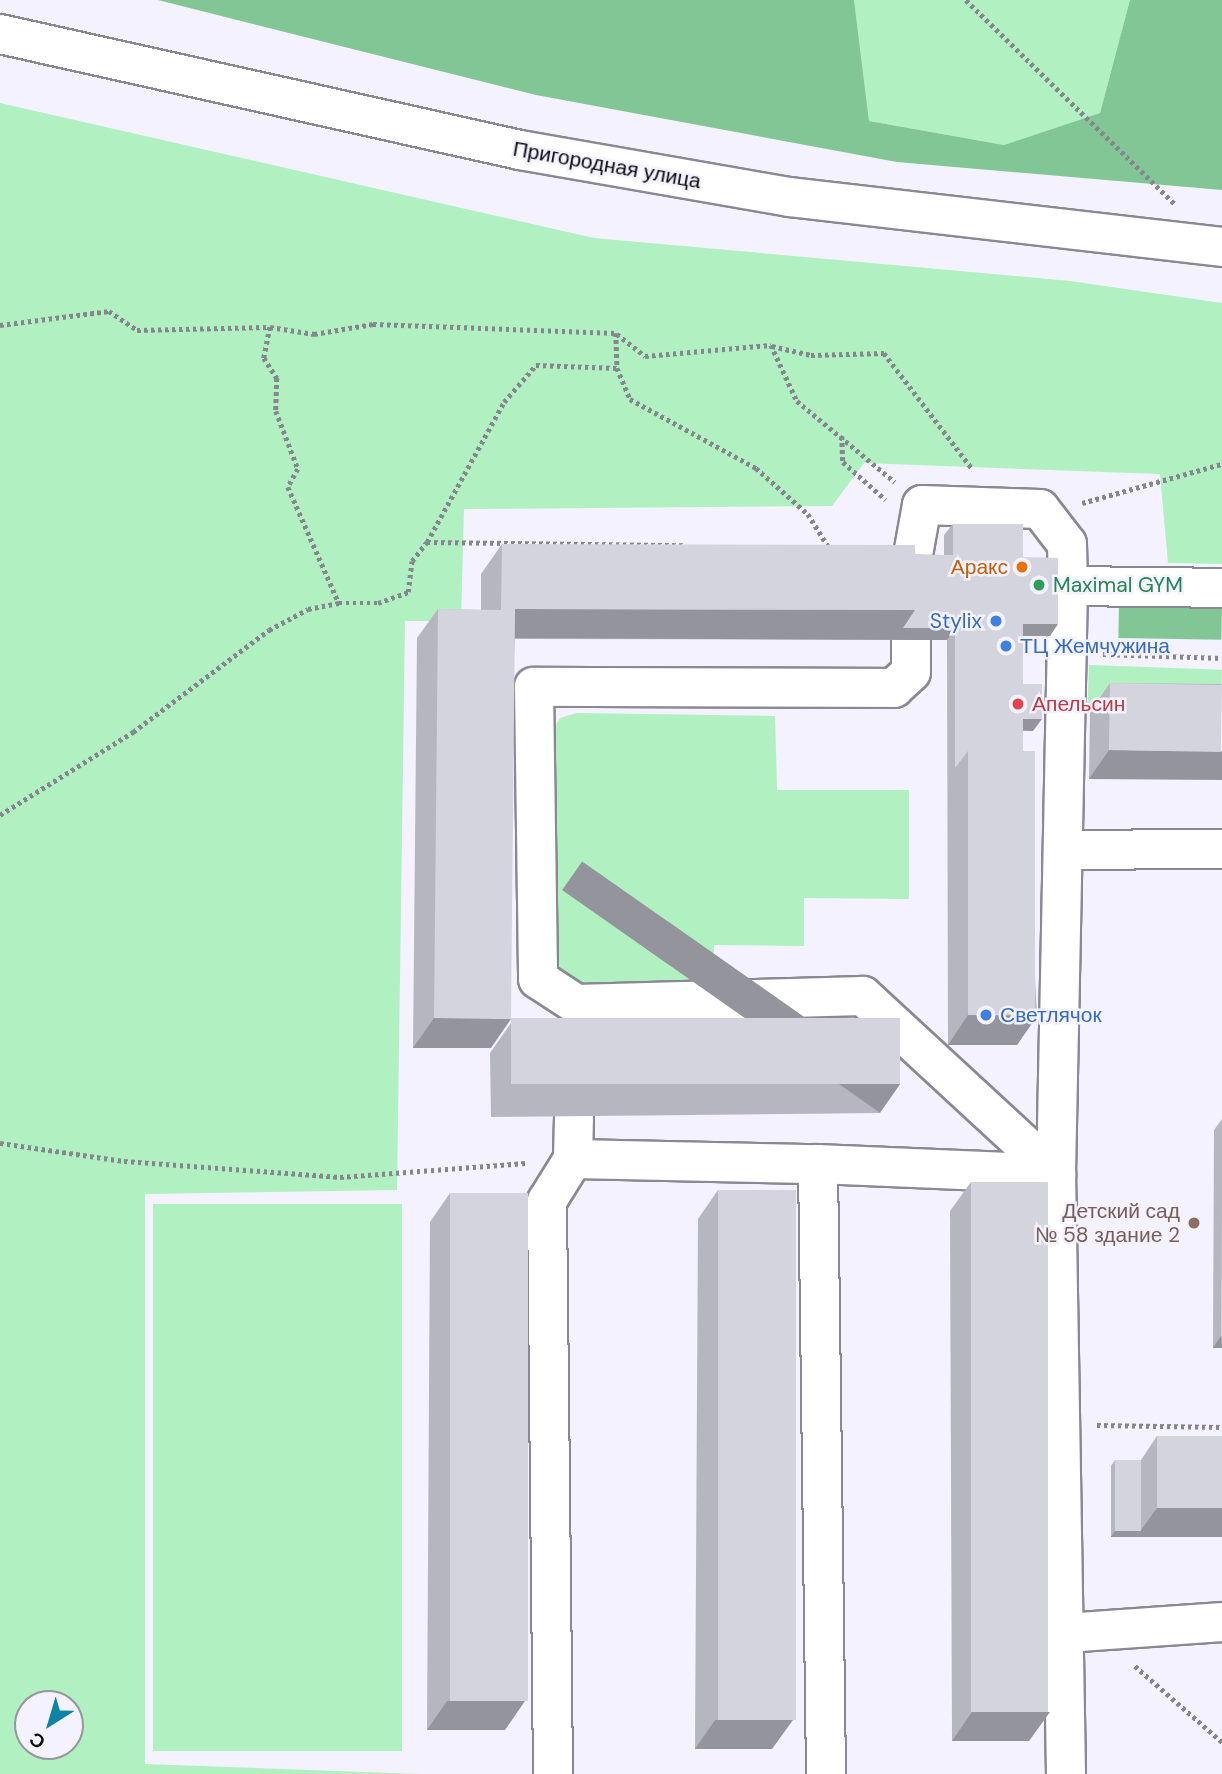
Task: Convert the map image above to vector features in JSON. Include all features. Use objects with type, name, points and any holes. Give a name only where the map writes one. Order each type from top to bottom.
[{"type":"main road","name":"Пригородная улица","points":[[0,34],[534,153],[790,197],[1222,247]]},
{"type":"main road","points":[[911,566],[920,514],[997,507],[1040,509],[1067,544],[1056,1174],[1062,1425],[1082,1633],[1066,1774]]},
{"type":"main road","points":[[1068,586],[1222,588]]},
{"type":"main road","points":[[911,639],[911,672],[894,688],[534,687],[538,979],[576,1022],[863,996],[1056,1174]]},
{"type":"main road","points":[[1063,850],[1222,849]]},
{"type":"main road","points":[[553,1774],[547,1201],[573,1159],[574,1116]]},
{"type":"main road","points":[[573,1159],[818,1164],[1056,1174]]},
{"type":"main road","points":[[818,1164],[826,1774]]},
{"type":"main road","points":[[1082,1633],[1222,1622]]},
{"type":"path","points":[[966,0],[1175,203]]},
{"type":"path","points":[[0,325],[109,311],[137,330],[270,327],[314,334],[373,324],[616,333],[645,356],[692,347],[771,345],[811,355],[884,353],[943,423],[997,507]]},
{"type":"path","points":[[270,327],[264,358],[277,378],[276,411],[298,469],[288,487],[340,603]]},
{"type":"path","points":[[616,333],[617,368],[630,399],[756,468],[808,514],[829,548]]},
{"type":"path","points":[[771,345],[797,401],[842,436],[920,514]]},
{"type":"path","points":[[0,815],[133,732],[269,630],[308,609],[340,603],[378,603],[408,592],[412,561],[426,542],[504,402],[536,365],[617,368]]},
{"type":"path","points":[[842,436],[843,462],[920,514]]},
{"type":"path","points":[[1040,509],[1093,502],[1222,464]]},
{"type":"path","points":[[426,542],[697,545]]},
{"type":"path","points":[[815,548],[841,548]]},
{"type":"path","points":[[1067,652],[1222,658]]},
{"type":"path","points":[[0,1143],[124,1161],[340,1177],[573,1159]]},
{"type":"path","points":[[1062,1425],[1222,1427]]},
{"type":"path","points":[[1082,1633],[1222,1742]]},
{"type":"green space","points":[[158,0],[854,0],[869,121],[1004,145],[1100,113],[1130,0],[1222,0],[1222,190],[897,162],[536,95]]},
{"type":"green space","points":[[854,0],[1130,0],[1100,113],[1004,145],[869,121]]},
{"type":"green space","points":[[0,103],[594,238],[1070,281],[1222,303],[1222,564],[1168,563],[1160,474],[864,463],[832,506],[464,509],[461,621],[405,621],[397,1190],[145,1194],[145,1764],[419,1774],[0,1774]]},
{"type":"green space","points":[[1119,602],[1222,604],[1221,640],[1118,638]]},
{"type":"green space","points":[[1089,665],[1222,670],[1220,714],[1087,709]]},
{"type":"green space","points":[[577,713],[775,716],[777,790],[909,790],[909,899],[804,898],[804,946],[714,945],[713,985],[581,988],[557,970],[552,732],[560,718]]},
{"type":"green space","points":[[153,1204],[402,1204],[402,1751],[153,1751]]},
{"type":"building","points":[[953,524],[1023,524],[1023,557],[1058,558],[1058,624],[1023,624],[1023,684],[1042,684],[1042,719],[1023,719],[1023,751],[968,751],[955,768],[955,628],[903,628],[915,610],[915,555],[953,555]]},
{"type":"building","points":[[502,544],[915,545],[915,610],[515,609],[511,1019],[434,1018],[438,609],[501,610]]},
{"type":"building","points":[[1110,683],[1222,685],[1221,752],[1109,750]]},
{"type":"building","points":[[968,751],[1035,751],[1035,1015],[968,1015]]},
{"type":"building","points":[[511,1018],[900,1018],[900,1084],[511,1084]]},
{"type":"building","points":[[971,1182],[1048,1182],[1048,1712],[971,1712]]},
{"type":"building","points":[[718,1190],[796,1190],[796,1720],[718,1720]]},
{"type":"building","points":[[450,1193],[528,1193],[528,1701],[450,1701]]},
{"type":"building","points":[[1222,1205],[1222,1336],[1221,1336]]},
{"type":"building","points":[[1157,1436],[1222,1436],[1222,1508],[1157,1508]]},
{"type":"building","points":[[1115,1460],[1141,1460],[1141,1531],[1115,1531]]},
{"type":"place","name":"Аракс","points":[[1022,567]]},
{"type":"place","name":"Maximal GYM","points":[[1039,585]]},
{"type":"place","name":"Stylix","points":[[996,621]]},
{"type":"place","name":"ТЦ Жемчужина","points":[[1006,646]]},
{"type":"place","name":"Апельсин","points":[[1018,704]]},
{"type":"place","name":"Светлячок","points":[[986,1015]]},
{"type":"place","name":"Детский сад № 58 здание 2","points":[[1194,1223]]}]
